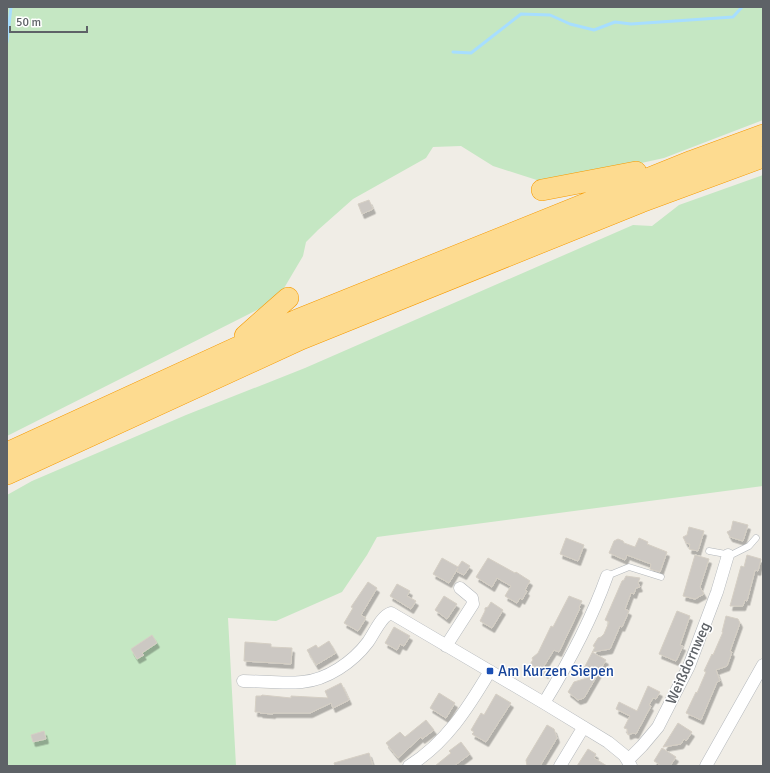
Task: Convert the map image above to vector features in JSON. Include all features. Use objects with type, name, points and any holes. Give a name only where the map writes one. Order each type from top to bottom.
[{"type":"highway","points":[[7,453],[296,320],[692,160],[763,135]]},
{"type":"highway","points":[[7,474],[301,339],[641,202],[763,157]]},
{"type":"highway","points":[[542,190],[692,160]]},
{"type":"highway","points":[[156,384],[176,368],[248,335],[288,298]]},
{"type":"street","name":"Weißdornweg","points":[[630,763],[658,727],[689,666],[714,599],[728,555]]},
{"type":"street","points":[[544,703],[572,656],[587,627],[607,576]]},
{"type":"street","points":[[442,644],[472,604],[472,598],[460,588]]},
{"type":"street","points":[[243,681],[303,682],[328,674],[357,655],[371,638],[385,616],[391,614],[544,703],[614,747],[630,763]]},
{"type":"street","points":[[706,766],[763,665]]},
{"type":"street","points":[[409,766],[432,750],[449,733],[462,717],[490,671]]},
{"type":"street","points":[[560,766],[583,728]]},
{"type":"lane","points":[[709,551],[728,555],[736,553],[749,546],[756,538]]},
{"type":"lane","points":[[607,576],[629,567],[661,576]]},
{"type":"green space","points":[[7,7],[763,7],[763,120],[664,158],[573,178],[543,182],[493,166],[461,146],[433,147],[426,158],[353,199],[318,230],[306,242],[303,256],[277,300],[7,436]]},
{"type":"green space","points":[[763,175],[763,486],[377,537],[367,555],[342,592],[276,621],[228,618],[236,766],[7,766],[7,495],[32,481],[186,415],[305,368],[633,225],[652,226],[679,205]]},
{"type":"building","points":[[369,200],[373,209],[362,214],[358,204]]},
{"type":"building","points":[[733,521],[748,525],[743,541],[730,537],[727,532],[731,530]]},
{"type":"building","points":[[689,527],[704,531],[698,551],[689,549],[690,544],[686,543],[683,537],[687,535]]},
{"type":"building","points":[[566,538],[584,545],[578,561],[560,554]]},
{"type":"building","points":[[639,538],[648,542],[647,544],[667,552],[660,572],[650,569],[651,564],[627,555],[625,560],[609,553],[614,541],[618,539],[635,547]]},
{"type":"building","points":[[695,555],[709,559],[700,587],[704,594],[695,599],[683,596]]},
{"type":"building","points":[[747,555],[761,559],[758,571],[755,570],[747,601],[745,600],[743,606],[730,606],[741,566],[744,567]]},
{"type":"building","points":[[442,558],[458,567],[462,561],[470,566],[464,575],[456,571],[449,583],[433,574]]},
{"type":"building","points":[[488,558],[530,581],[522,600],[520,598],[517,603],[505,596],[511,586],[497,578],[492,587],[476,577]]},
{"type":"building","points":[[626,576],[640,578],[638,583],[640,587],[636,588],[634,594],[631,593],[625,609],[629,611],[622,627],[620,626],[610,649],[592,652],[595,647],[593,646],[598,638],[604,634],[609,622],[605,620],[622,581]]},
{"type":"building","points":[[368,582],[377,588],[361,615],[366,618],[358,631],[344,623],[353,608],[351,607]]},
{"type":"building","points":[[397,584],[410,591],[407,596],[416,601],[411,609],[390,596]]},
{"type":"building","points":[[444,596],[457,604],[447,619],[435,610]]},
{"type":"building","points":[[569,596],[582,601],[579,607],[580,608],[559,652],[554,650],[544,666],[546,674],[530,664],[533,660],[532,658],[538,653],[551,626],[553,627]]},
{"type":"building","points":[[491,602],[503,610],[492,628],[480,621],[485,608],[488,607]]},
{"type":"building","points":[[677,611],[690,616],[680,645],[683,646],[676,661],[659,654]]},
{"type":"building","points":[[726,616],[738,619],[740,623],[730,651],[732,652],[727,666],[716,670],[720,681],[717,682],[701,720],[686,713],[696,692],[697,693],[706,672],[704,671],[723,632]]},
{"type":"building","points":[[394,627],[410,636],[404,646],[400,644],[397,650],[385,643]]},
{"type":"building","points":[[152,635],[157,643],[142,653],[144,655],[137,659],[131,649]]},
{"type":"building","points":[[329,641],[336,653],[316,665],[307,650],[316,645],[318,648]]},
{"type":"building","points":[[245,642],[271,644],[271,647],[292,648],[291,664],[244,661]]},
{"type":"building","points":[[592,652],[606,660],[584,698],[578,700],[568,692],[574,682],[590,677],[582,672]]},
{"type":"building","points":[[341,683],[349,700],[333,708],[331,703],[310,713],[273,714],[255,712],[256,696],[328,698],[325,691]]},
{"type":"building","points":[[648,686],[660,692],[656,699],[653,698],[649,705],[651,706],[636,734],[633,733],[628,735],[627,729],[624,728],[630,716],[616,709],[619,702],[637,711]]},
{"type":"building","points":[[439,693],[455,703],[446,718],[430,708]]},
{"type":"building","points":[[496,694],[511,703],[486,742],[472,734],[474,732],[471,730],[481,713],[484,715]]},
{"type":"building","points":[[426,720],[434,730],[422,739],[421,737],[398,758],[386,743],[400,732],[405,737]]},
{"type":"building","points":[[678,723],[692,732],[686,741],[684,739],[681,744],[663,747]]},
{"type":"building","points":[[547,725],[554,729],[557,738],[540,766],[527,766],[526,760]]},
{"type":"building","points":[[44,731],[46,739],[33,742],[31,735]]},
{"type":"building","points":[[461,742],[470,754],[454,766],[435,766],[451,753],[449,751]]},
{"type":"building","points":[[662,748],[676,757],[670,766],[660,766],[654,761]]},
{"type":"building","points":[[588,749],[596,754],[594,758],[607,766],[577,766]]},
{"type":"building","points":[[369,753],[373,766],[335,766],[334,763]]},
{"type":"waterway","points":[[7,42],[11,7]]},
{"type":"waterway","points":[[453,52],[471,53],[521,14],[550,15],[570,24],[594,30],[615,22],[631,24],[733,17],[742,7]]},
{"type":"place","name":"Am Kurzen Siepen","points":[[490,671]]}]
